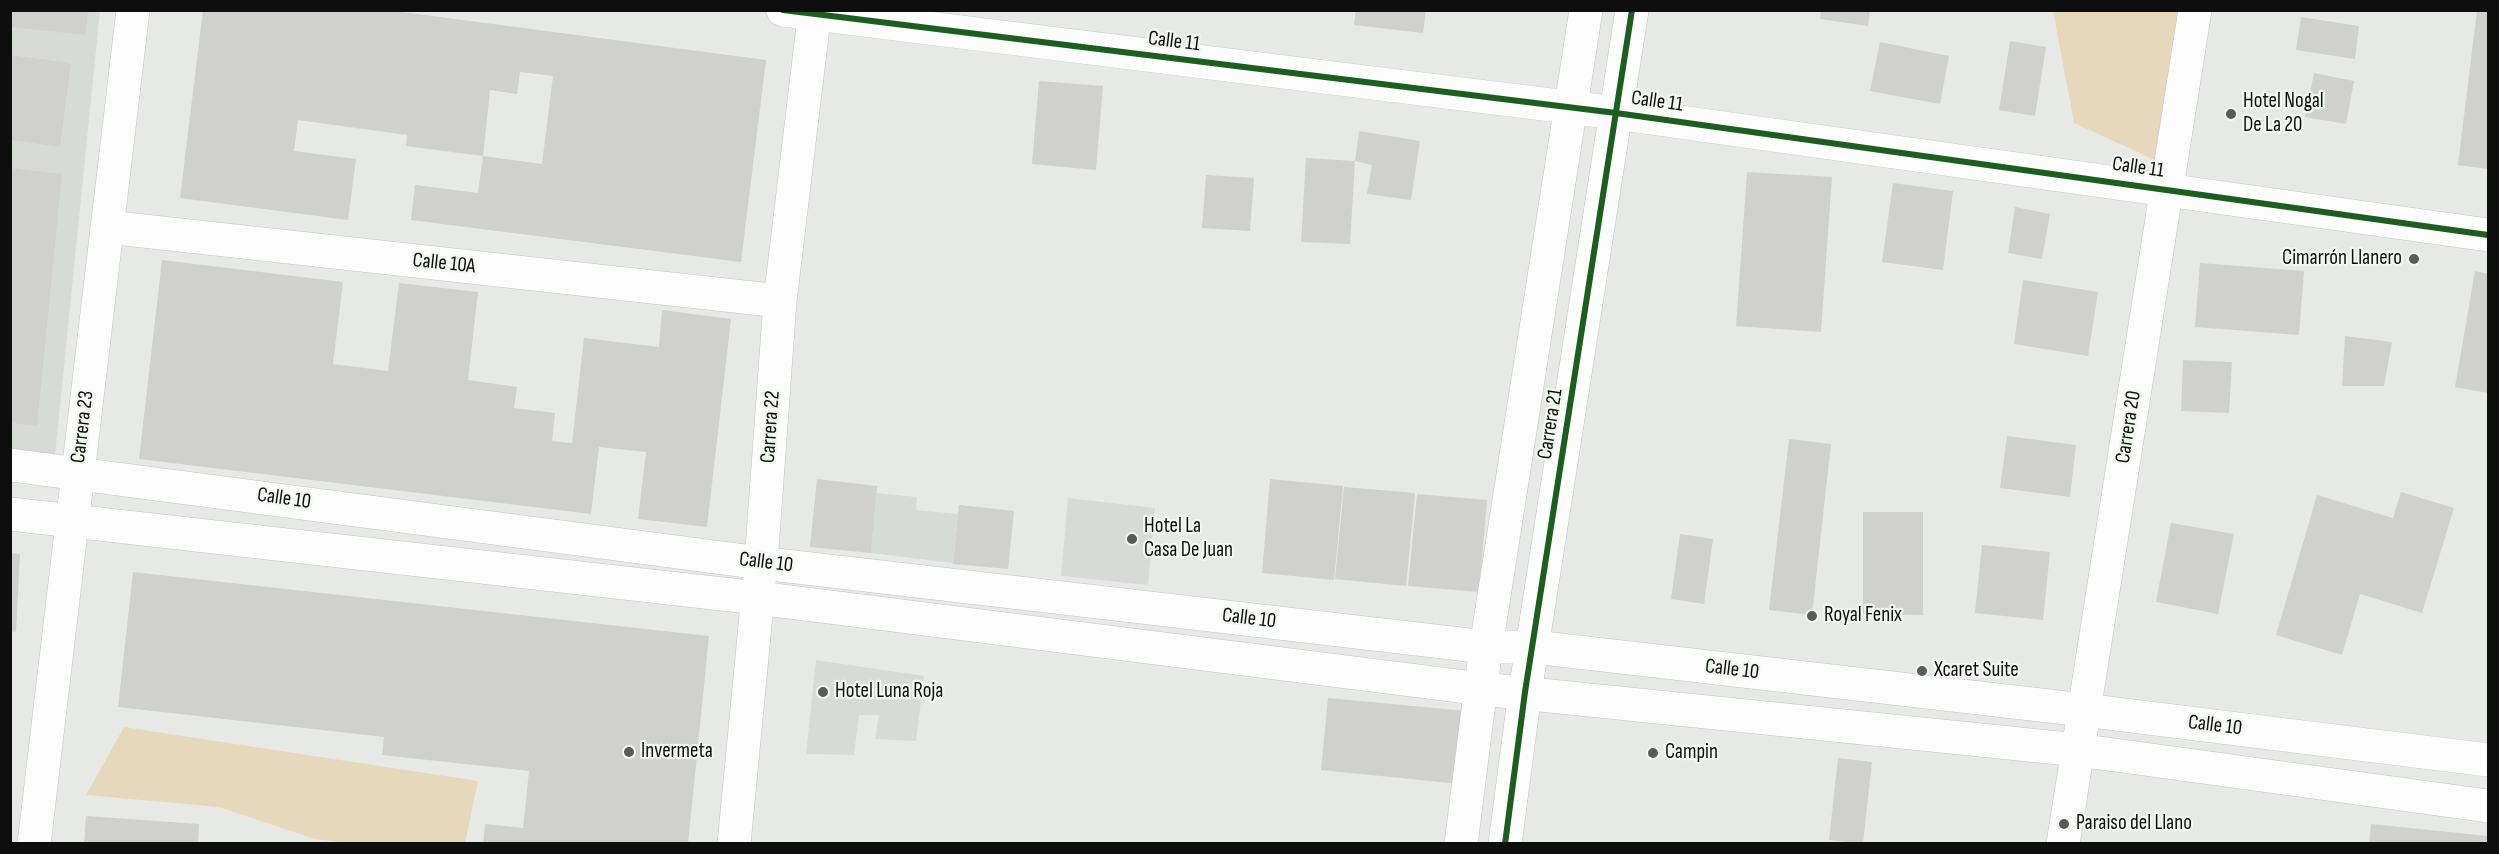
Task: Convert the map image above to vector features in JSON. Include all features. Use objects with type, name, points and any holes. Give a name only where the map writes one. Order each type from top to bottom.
[{"type":"main road","name":"Carrera 23","points":[[34,843],[133,10]]},
{"type":"main road","name":"Carrera 21","points":[[1461,843],[1486,647],[1586,10]]},
{"type":"main road","name":"Carrera 21","points":[[1505,843],[1525,692],[1534,647],[1632,10]]},
{"type":"main road","name":"Carrera 20","points":[[2063,843],[2195,10]]},
{"type":"main road","name":"Calle 11","points":[[804,12],[1616,113],[2488,235]]},
{"type":"main road","name":"Carrera 22","points":[[734,843],[761,563],[804,12]]},
{"type":"main road","name":"Calle 10A","points":[[107,227],[780,301]]},
{"type":"main road","name":"Calle 10","points":[[10,465],[78,472],[761,563],[1486,647],[1534,647],[2084,710],[2488,760]]},
{"type":"main road","name":"Calle 10","points":[[10,514],[758,598],[1482,689],[2078,750],[2488,806]]},
{"type":"shaded area","points":[[11,11],[100,11],[55,455],[11,450]]},
{"type":"shaded area","points":[[2053,11],[2182,11],[2166,165],[2074,123]]},
{"type":"shaded area","points":[[876,493],[917,497],[916,510],[958,514],[953,563],[871,553]]},
{"type":"shaded area","points":[[1068,498],[1155,508],[1148,585],[1061,576]]},
{"type":"shaded area","points":[[816,660],[924,676],[916,741],[875,739],[879,715],[859,715],[854,755],[806,754]]},
{"type":"shaded area","points":[[124,727],[478,781],[465,843],[357,844],[315,839],[219,807],[86,795]]},
{"type":"building","points":[[10,10],[88,10],[86,35],[10,27]]},
{"type":"building","points":[[203,10],[387,10],[766,60],[741,262],[411,220],[415,185],[478,193],[483,156],[406,146],[407,135],[298,120],[294,151],[356,159],[348,220],[180,198]],"holes":[[[520,72],[553,76],[542,164],[483,156],[490,90],[517,94]]]},
{"type":"building","points":[[1356,10],[1426,10],[1423,33],[1354,25]]},
{"type":"building","points":[[1821,10],[1870,10],[1868,26],[1820,19]]},
{"type":"building","points":[[2477,10],[2488,10],[2488,169],[2458,165]]},
{"type":"building","points":[[2301,17],[2359,26],[2355,59],[2296,50]]},
{"type":"building","points":[[2010,41],[2046,47],[2035,116],[1999,110]]},
{"type":"building","points":[[1880,42],[1949,56],[1940,104],[1870,91]]},
{"type":"building","points":[[10,55],[71,63],[60,147],[10,140]]},
{"type":"building","points":[[2314,73],[2354,81],[2346,124],[2305,117]]},
{"type":"building","points":[[1039,81],[1103,86],[1096,170],[1032,164]]},
{"type":"building","points":[[1359,131],[1420,141],[1411,200],[1367,194],[1372,165],[1355,161]]},
{"type":"building","points":[[1306,158],[1355,161],[1350,244],[1301,242]]},
{"type":"building","points":[[10,168],[62,174],[37,426],[10,423]]},
{"type":"building","points":[[1747,172],[1832,177],[1821,332],[1736,326]]},
{"type":"building","points":[[1206,175],[1254,178],[1250,231],[1202,228]]},
{"type":"building","points":[[1893,183],[1953,191],[1943,270],[1882,262]]},
{"type":"building","points":[[2015,207],[2050,214],[2042,259],[2008,253]]},
{"type":"building","points":[[162,260],[343,282],[333,364],[388,371],[399,283],[478,292],[468,380],[517,387],[514,408],[555,413],[552,441],[572,443],[584,338],[659,347],[662,310],[731,319],[707,527],[638,519],[646,452],[599,447],[591,514],[139,459]]},
{"type":"building","points":[[2200,263],[2304,271],[2299,335],[2195,327]]},
{"type":"building","points":[[2475,271],[2488,274],[2488,393],[2455,387]]},
{"type":"building","points":[[2023,280],[2098,292],[2088,356],[2014,344]]},
{"type":"building","points":[[2345,336],[2392,342],[2384,386],[2342,386]]},
{"type":"building","points":[[2183,360],[2232,362],[2229,413],[2181,411]]},
{"type":"building","points":[[2007,436],[2076,445],[2070,497],[2000,488]]},
{"type":"building","points":[[1789,439],[1831,444],[1812,615],[1769,610]]},
{"type":"building","points":[[817,479],[877,486],[871,553],[810,547]]},
{"type":"building","points":[[1270,479],[1343,486],[1334,580],[1262,573]]},
{"type":"building","points":[[1344,487],[1415,493],[1406,586],[1335,579]]},
{"type":"building","points":[[2401,492],[2454,508],[2422,613],[2360,594],[2342,655],[2276,635],[2317,495],[2393,518]]},
{"type":"building","points":[[1417,494],[1487,500],[1479,592],[1408,586]]},
{"type":"building","points":[[959,505],[1014,511],[1008,569],[953,564]]},
{"type":"building","points":[[1863,512],[1923,512],[1923,615],[1863,614]]},
{"type":"building","points":[[2171,523],[2234,534],[2218,614],[2156,602]]},
{"type":"building","points":[[1680,534],[1713,539],[1704,604],[1671,599]]},
{"type":"building","points":[[1982,545],[2050,552],[2043,620],[1975,613]]},
{"type":"building","points":[[10,553],[20,554],[16,632],[10,631]]},
{"type":"building","points":[[133,572],[709,636],[688,844],[483,844],[485,824],[523,828],[529,771],[382,755],[384,737],[118,707]]},
{"type":"building","points":[[1328,698],[1466,711],[1460,784],[1321,770]]},
{"type":"building","points":[[1838,758],[1872,762],[1863,844],[1829,840]]},
{"type":"building","points":[[86,816],[199,824],[198,844],[84,844]]},
{"type":"building","points":[[2371,824],[2488,836],[2488,844],[2369,844]]},
{"type":"cycle path","points":[[783,10],[1616,113],[2488,235]]},
{"type":"cycle path","points":[[1505,844],[1525,692],[1632,10]]},
{"type":"place","name":"Hotel Nogal De La 20","points":[[2231,114]]},
{"type":"place","name":"Cimarrón Llanero","points":[[2414,259]]},
{"type":"place","name":"Hotel La Casa De Juan","points":[[1132,539]]},
{"type":"place","name":"Royal Fenix","points":[[1812,616]]},
{"type":"place","name":"Xcaret Suite","points":[[1922,671]]},
{"type":"place","name":"Hotel Luna Roja","points":[[823,692]]},
{"type":"place","name":"Invermeta","points":[[629,752]]},
{"type":"place","name":"Campin","points":[[1653,753]]},
{"type":"place","name":"Paraiso del Llano","points":[[2064,824]]}]
